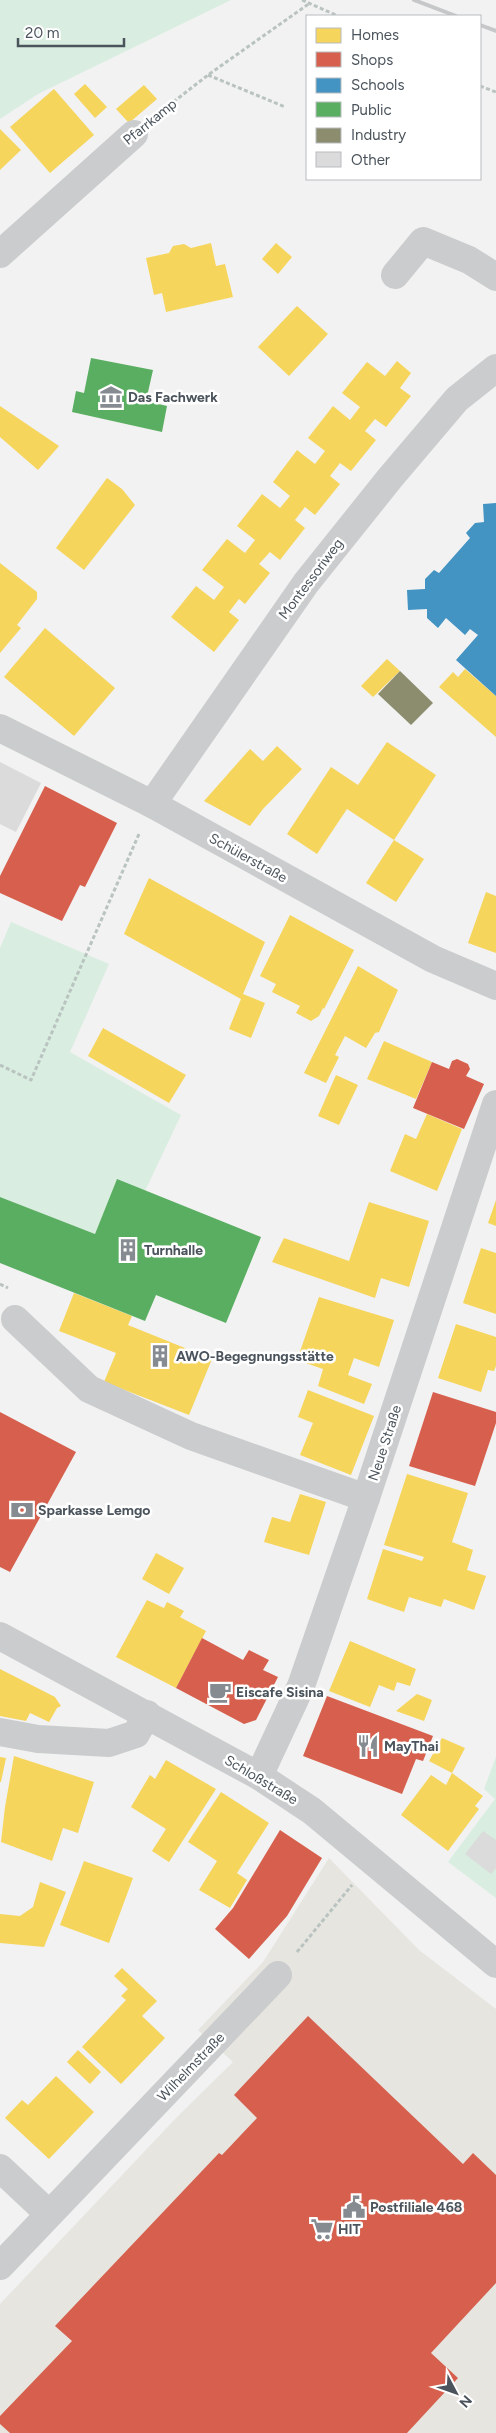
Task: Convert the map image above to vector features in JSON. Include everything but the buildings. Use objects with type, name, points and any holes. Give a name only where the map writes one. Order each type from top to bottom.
[{"type":"street","name":"Pfarrkamp","points":[[0,254],[134,134]]},
{"type":"street","points":[[395,275],[423,241],[469,260],[496,277]]},
{"type":"street","name":"Montessoriweg","points":[[152,804],[312,575],[457,399],[494,370]]},
{"type":"street","name":"Schülerstraße","points":[[0,728],[152,804],[433,959],[496,986]]},
{"type":"street","name":"Neue Straße","points":[[259,1776],[301,1686],[366,1498],[496,1104]]},
{"type":"street","points":[[14,1318],[89,1389],[191,1436],[366,1498]]},
{"type":"street","name":"Schloßstraße","points":[[0,1636],[259,1776],[312,1812],[496,1964]]},
{"type":"street","points":[[0,1732],[38,1739],[108,1743],[136,1734],[147,1714]]},
{"type":"street","name":"Wilhelmstraße","points":[[0,2266],[278,1975]]},
{"type":"street","points":[[0,2168],[49,2214]]},
{"type":"path","points":[[302,0],[336,15]]},
{"type":"path","name":"Pfarrkamp","points":[[134,134],[208,75],[310,3]]},
{"type":"path","points":[[208,75],[285,108]]},
{"type":"path","points":[[481,86],[496,92]]},
{"type":"path","points":[[0,1066],[31,1080],[152,804]]},
{"type":"path","points":[[278,1975],[372,1860]]},
{"type":"shaded area","name":"HIT","points":[[329,1858],[419,1950],[496,2009],[496,2433],[0,2433],[0,2304],[178,2116],[233,2062],[198,2030],[263,1962]]},
{"type":"green space","points":[[0,0],[231,0],[38,94],[0,119]]},
{"type":"green space","points":[[11,922],[109,964],[70,1052],[181,1115],[145,1191],[117,1180],[95,1234],[0,1197],[0,948]]},
{"type":"green space","points":[[496,1757],[496,1898],[448,1862],[495,1799],[484,1789]]},
{"type":"railway","points":[[414,0],[453,15]]},
{"type":"railway","points":[[481,25],[496,31]]},
{"type":"place","name":"Das Fachwerk","points":[[111,397]]},
{"type":"place","name":"Turnhalle","points":[[128,1250]]},
{"type":"place","name":"AWO-Begegnungsstätte","points":[[160,1356]]},
{"type":"place","name":"Sparkasse Lemgo","points":[[22,1510]]},
{"type":"place","name":"Eiscafe Sisina","points":[[220,1692]]},
{"type":"place","name":"MayThai","points":[[368,1746]]},
{"type":"place","name":"Postfiliale 468","points":[[354,2207]]},
{"type":"place","name":"HIT","points":[[322,2229]]}]
